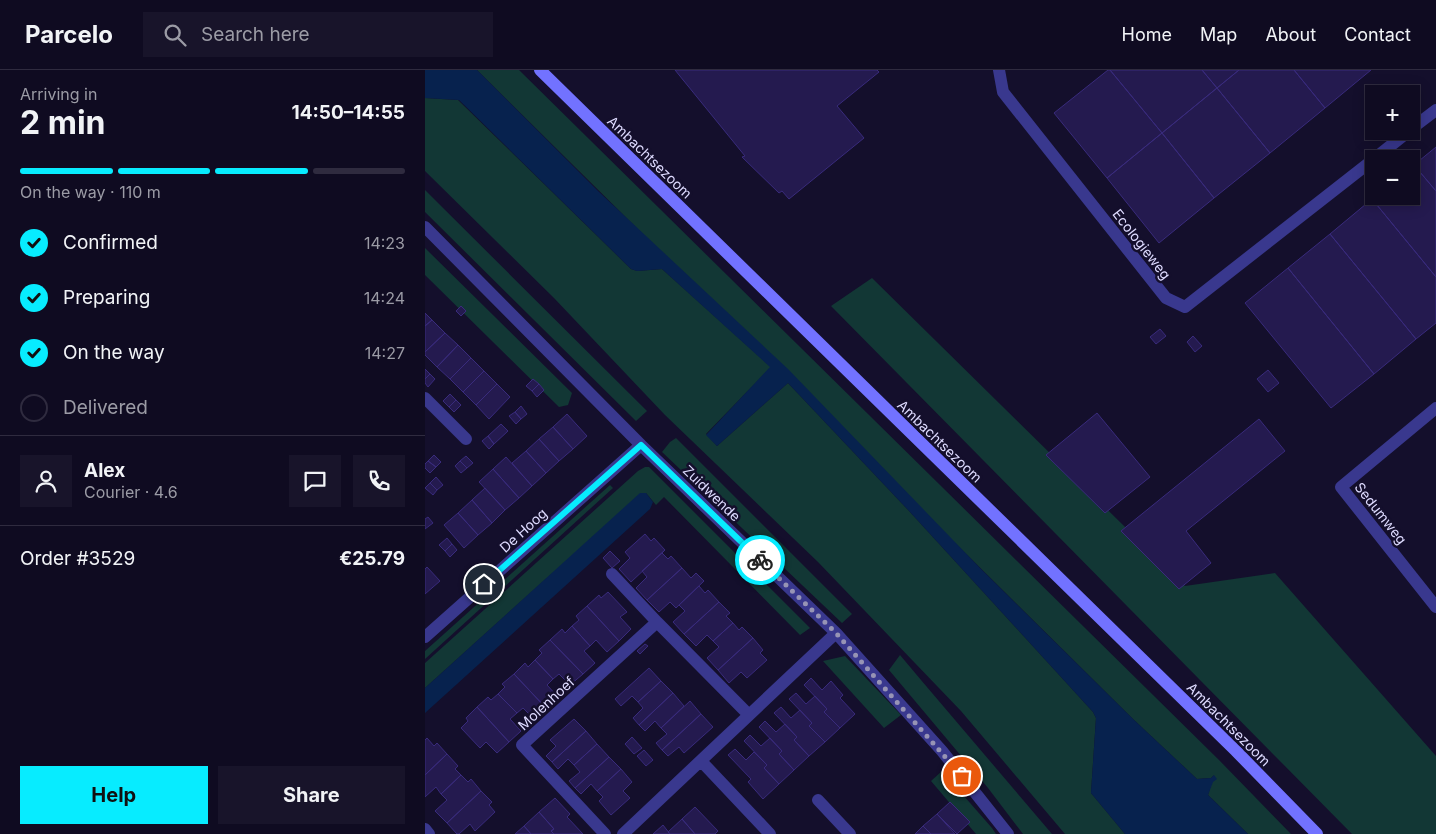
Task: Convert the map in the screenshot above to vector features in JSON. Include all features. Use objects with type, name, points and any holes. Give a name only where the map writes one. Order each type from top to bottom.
[{"type":"street","name":"Ambachtsezoom","points":[[540,70],[1236,751],[1317,834]]},
{"type":"street","name":"Ecologieweg","points":[[999,70],[1003,92],[1166,298],[1185,307],[1365,166]]},
{"type":"street","name":"Ecologieweg","points":[[1420,122],[1436,110]]},
{"type":"street","name":"Ecologieweg","points":[[1385,150],[1398,140]]},
{"type":"street","name":"Zuidwende","points":[[425,227],[641,445],[836,633],[942,752],[1008,834]]},
{"type":"street","points":[[425,398],[466,440]]},
{"type":"street","name":"Sedumweg","points":[[1436,408],[1341,487],[1436,607]]},
{"type":"street","name":"De Hoog","points":[[426,635],[641,445]]},
{"type":"street","points":[[612,574],[749,715]]},
{"type":"street","name":"Molenhoef","points":[[605,834],[522,745],[657,622]]},
{"type":"street","points":[[623,834],[836,633]]},
{"type":"street","points":[[701,760],[770,834]]},
{"type":"street","points":[[818,800],[849,834]]},
{"type":"street","points":[[425,829],[429,834]]},
{"type":"green space","points":[[477,70],[519,70],[1220,761],[1291,834],[1248,834],[1208,795],[1214,775],[1211,778],[1197,779],[1134,720]]},
{"type":"green space","points":[[425,98],[458,100],[631,269],[637,271],[662,269],[771,367],[706,434],[717,446],[788,383],[910,512],[1093,712],[1096,718],[1091,793],[1125,834],[1065,834],[961,711],[818,562],[665,415],[554,298],[425,171]]},
{"type":"green space","points":[[425,190],[647,411],[636,421],[425,212]]},
{"type":"green space","points":[[425,248],[572,393],[568,405],[559,407],[425,275]]},
{"type":"green space","points":[[872,278],[1185,586],[1275,573],[1436,756],[1436,834],[1352,834],[831,306]]},
{"type":"green space","points":[[676,438],[852,614],[842,623],[662,452]]},
{"type":"green space","points":[[649,467],[810,628],[800,635],[664,497],[656,505],[646,493],[548,577],[425,688],[425,663],[638,471]]},
{"type":"green space","points":[[610,485],[613,488],[425,659],[425,651]]},
{"type":"green space","points":[[900,655],[1052,834],[1023,834],[988,788],[889,670]]},
{"type":"green space","points":[[845,656],[901,715],[884,728],[823,661]]},
{"type":"green space","points":[[942,771],[996,834],[976,834],[931,781]]},
{"type":"water","points":[[425,70],[477,70],[598,191],[788,369],[980,568],[1134,720],[1197,779],[1211,778],[1214,775],[1217,779],[1213,782],[1208,795],[1248,834],[1125,834],[1091,793],[1096,718],[1093,712],[910,512],[788,383],[717,446],[706,435],[770,367],[662,269],[637,271],[631,269],[459,100],[425,98]]},
{"type":"water","points":[[640,493],[646,493],[653,502],[650,509],[425,713],[425,688]]},
{"type":"building","points":[[675,70],[877,70],[879,72],[837,106],[864,138],[789,199],[782,191],[779,193],[742,157],[745,156]]},
{"type":"building","points":[[1110,70],[1162,133],[1107,178],[1054,113]]},
{"type":"building","points":[[1110,70],[1202,70],[1217,88],[1162,133]]},
{"type":"building","points":[[1202,70],[1239,70],[1217,88]]},
{"type":"building","points":[[1239,70],[1294,70],[1325,108],[1270,153],[1217,88]]},
{"type":"building","points":[[1294,70],[1371,70],[1325,108]]},
{"type":"building","points":[[1217,88],[1270,153],[1214,198],[1162,133]]},
{"type":"building","points":[[1162,133],[1214,198],[1159,243],[1107,178]]},
{"type":"building","points":[[1436,147],[1436,191],[1420,172],[1420,160]]},
{"type":"building","points":[[1420,172],[1436,191],[1436,277],[1377,205],[1420,205]]},
{"type":"building","points":[[1365,205],[1377,205],[1436,277],[1436,323],[1416,339],[1330,234]]},
{"type":"building","points":[[1330,234],[1416,339],[1374,374],[1288,268]]},
{"type":"building","points":[[1288,268],[1374,374],[1331,408],[1245,303]]},
{"type":"building","points":[[461,306],[466,311],[461,316],[456,311]]},
{"type":"building","points":[[425,313],[432,320],[425,326]]},
{"type":"building","points":[[432,320],[445,333],[425,352],[425,326]]},
{"type":"building","points":[[1160,329],[1166,336],[1156,344],[1150,337]]},
{"type":"building","points":[[445,333],[458,345],[437,367],[425,355],[425,352]]},
{"type":"building","points":[[1193,336],[1202,346],[1195,352],[1187,342]]},
{"type":"building","points":[[458,345],[471,358],[450,379],[437,367]]},
{"type":"building","points":[[471,358],[484,371],[463,392],[450,379]]},
{"type":"building","points":[[425,369],[430,374],[425,379]]},
{"type":"building","points":[[1268,370],[1279,383],[1268,392],[1257,379]]},
{"type":"building","points":[[484,371],[497,384],[476,405],[463,392]]},
{"type":"building","points":[[430,374],[435,379],[428,387],[425,379]]},
{"type":"building","points":[[533,379],[539,384],[532,391],[526,386]]},
{"type":"building","points":[[497,384],[510,397],[489,419],[476,405]]},
{"type":"building","points":[[539,384],[544,390],[537,397],[532,391]]},
{"type":"building","points":[[450,394],[456,400],[449,407],[443,401]]},
{"type":"building","points":[[456,400],[461,405],[454,412],[449,407]]},
{"type":"building","points":[[521,406],[527,414],[521,419],[515,412]]},
{"type":"building","points":[[515,412],[521,419],[516,424],[509,416]]},
{"type":"building","points":[[1097,413],[1150,477],[1105,513],[1046,455]]},
{"type":"building","points":[[567,414],[587,436],[573,449],[553,427]]},
{"type":"building","points":[[1259,419],[1285,451],[1186,531],[1211,563],[1179,589],[1121,531]]},
{"type":"building","points":[[501,424],[508,431],[494,444],[488,436]]},
{"type":"building","points":[[553,427],[573,449],[559,461],[539,439]]},
{"type":"building","points":[[488,436],[494,444],[489,449],[482,441]]},
{"type":"building","points":[[539,439],[559,461],[546,473],[526,451]]},
{"type":"building","points":[[526,451],[546,473],[532,486],[512,463]]},
{"type":"building","points":[[434,455],[441,462],[436,467],[428,461]]},
{"type":"building","points":[[466,456],[473,463],[467,468],[460,461]]},
{"type":"building","points":[[506,457],[532,486],[519,498],[493,469]]},
{"type":"building","points":[[428,461],[436,467],[430,473],[425,468],[425,464]]},
{"type":"building","points":[[460,461],[467,468],[461,473],[455,466]]},
{"type":"building","points":[[493,469],[519,498],[505,510],[479,482]]},
{"type":"building","points":[[436,477],[443,485],[437,490],[430,483]]},
{"type":"building","points":[[430,483],[437,490],[433,495],[425,488]]},
{"type":"building","points":[[485,488],[505,510],[492,523],[472,500]]},
{"type":"building","points":[[472,500],[492,523],[478,535],[458,513]]},
{"type":"building","points":[[458,513],[478,535],[464,548],[444,525]]},
{"type":"building","points":[[428,517],[433,523],[425,529],[425,519]]},
{"type":"building","points":[[645,534],[651,541],[654,538],[665,550],[631,582],[619,569],[630,558],[625,552]]},
{"type":"building","points":[[447,538],[452,544],[445,551],[439,545]]},
{"type":"building","points":[[452,544],[457,550],[450,557],[445,551]]},
{"type":"building","points":[[665,550],[662,553],[668,559],[671,556],[682,568],[647,600],[636,588],[647,577],[642,571]]},
{"type":"building","points":[[610,551],[620,561],[612,568],[603,558]]},
{"type":"building","points":[[427,567],[440,581],[425,594],[425,569]]},
{"type":"building","points":[[682,568],[691,578],[696,573],[704,581],[676,608],[670,602],[659,612],[647,600]]},
{"type":"building","points":[[699,586],[705,593],[708,590],[719,602],[684,634],[673,622],[685,611],[679,605]]},
{"type":"building","points":[[608,592],[627,612],[620,617],[631,629],[619,641],[587,606],[599,595],[601,598]]},
{"type":"building","points":[[719,602],[730,613],[726,616],[733,623],[713,641],[707,635],[696,646],[684,634]]},
{"type":"building","points":[[587,606],[619,641],[607,652],[596,640],[590,646],[572,626],[579,620],[576,616]]},
{"type":"building","points":[[733,623],[739,630],[742,627],[753,638],[718,670],[707,658],[719,647],[713,641]]},
{"type":"building","points":[[572,626],[590,646],[584,651],[595,663],[583,674],[550,640],[562,629],[565,633]]},
{"type":"building","points":[[753,638],[763,650],[760,653],[767,660],[747,678],[741,672],[729,683],[718,670]]},
{"type":"building","points":[[550,640],[583,674],[570,685],[559,674],[553,679],[535,660],[542,653],[539,650]]},
{"type":"building","points":[[645,644],[648,646],[640,654],[637,651]]},
{"type":"building","points":[[535,660],[553,679],[547,685],[558,697],[546,708],[514,674],[525,663],[528,667]]},
{"type":"building","points":[[649,668],[661,681],[638,702],[632,696],[621,706],[615,699]]},
{"type":"building","points":[[514,674],[546,708],[534,719],[523,708],[517,713],[498,694],[505,687],[502,684]]},
{"type":"building","points":[[811,678],[822,690],[831,681],[843,695],[840,698],[855,714],[840,728],[824,712],[827,709],[804,685]]},
{"type":"building","points":[[661,681],[673,693],[639,725],[633,718],[643,708],[638,702]]},
{"type":"building","points":[[673,693],[684,706],[661,728],[655,721],[645,731],[639,725]]},
{"type":"building","points":[[796,693],[806,704],[815,696],[827,709],[824,712],[840,728],[825,742],[809,726],[812,723],[789,699]]},
{"type":"building","points":[[498,694],[517,713],[510,719],[521,731],[509,742],[477,707],[488,697],[491,700]]},
{"type":"building","points":[[690,701],[701,714],[662,750],[656,743],[667,734],[661,728]]},
{"type":"building","points":[[477,707],[509,742],[497,753],[486,742],[480,748],[461,728],[468,721],[466,718]]},
{"type":"building","points":[[781,707],[791,718],[800,710],[812,723],[809,726],[825,742],[809,756],[794,740],[797,737],[774,713]]},
{"type":"building","points":[[701,714],[713,727],[684,753],[679,747],[668,756],[662,750]]},
{"type":"building","points":[[574,719],[586,731],[552,762],[546,756],[556,746],[550,740]]},
{"type":"building","points":[[765,721],[776,732],[785,724],[797,737],[794,740],[809,756],[794,770],[779,754],[782,751],[759,727]]},
{"type":"building","points":[[586,731],[597,744],[574,765],[568,759],[558,769],[552,762]]},
{"type":"building","points":[[750,735],[761,746],[770,738],[782,751],[779,754],[794,770],[779,784],[764,768],[767,765],[744,741]]},
{"type":"building","points":[[632,737],[642,748],[634,754],[625,744]]},
{"type":"building","points":[[427,738],[434,746],[437,743],[447,754],[425,775],[425,740]]},
{"type":"building","points":[[597,744],[609,757],[575,788],[569,781],[580,772],[574,765]]},
{"type":"building","points":[[735,749],[746,760],[754,752],[767,765],[764,768],[779,784],[763,799],[748,782],[751,779],[728,755]]},
{"type":"building","points":[[644,750],[653,760],[646,766],[637,756]]},
{"type":"building","points":[[447,754],[458,766],[455,769],[461,775],[441,794],[436,787],[425,797],[425,775]]},
{"type":"building","points":[[609,757],[621,769],[597,791],[591,784],[581,794],[575,788]]},
{"type":"building","points":[[621,769],[632,782],[623,791],[630,798],[611,815],[599,801],[603,797],[597,791]]},
{"type":"building","points":[[461,775],[468,782],[471,779],[481,791],[447,823],[435,811],[447,800],[441,794]]},
{"type":"building","points":[[481,791],[492,802],[489,805],[495,812],[475,831],[470,824],[457,834],[447,823]]},
{"type":"building","points":[[555,798],[570,814],[567,817],[583,834],[554,834],[551,831],[554,829],[539,812]]},
{"type":"building","points":[[950,802],[970,822],[957,834],[937,814]]},
{"type":"building","points":[[695,807],[718,831],[715,834],[695,834],[682,819]]},
{"type":"building","points":[[539,812],[554,829],[551,831],[554,834],[531,834],[524,826]]},
{"type":"building","points":[[937,814],[955,834],[931,834],[923,826]]},
{"type":"building","points":[[682,819],[695,834],[670,834],[668,832]]},
{"type":"building","points":[[663,825],[670,834],[653,834]]},
{"type":"building","points":[[524,826],[531,834],[515,834]]},
{"type":"building","points":[[923,826],[931,834],[915,834]]},
{"type":"way so far","points":[[760,560],[836,633],[962,776]]},
{"type":"route","points":[[484,584],[641,445],[760,560]]}]
